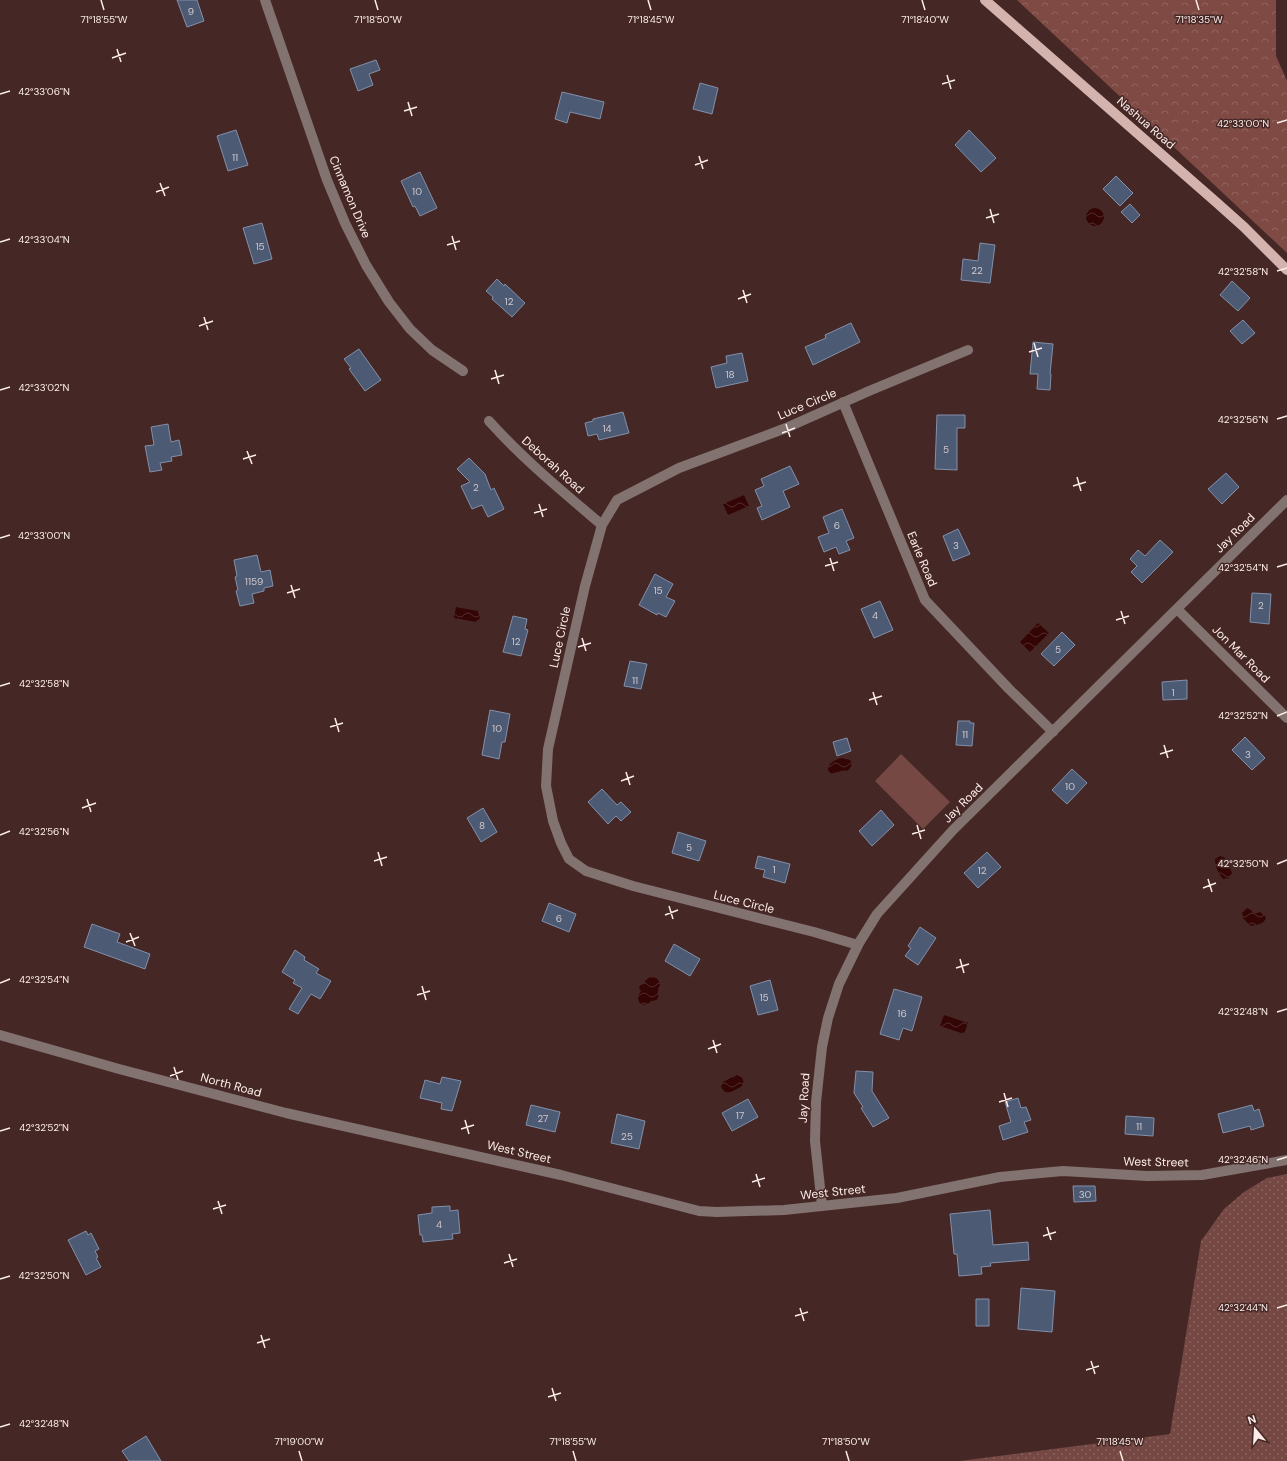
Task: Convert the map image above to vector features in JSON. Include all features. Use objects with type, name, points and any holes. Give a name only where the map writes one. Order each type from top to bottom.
[{"type":"main road","name":"Nashua Road","points":[[985,0],[1205,192],[1244,227],[1287,270]]},
{"type":"street","name":"Cinnamon Drive","points":[[265,0],[327,180],[345,223],[366,265],[389,302],[410,329],[432,350],[463,371]]},
{"type":"street","name":"Luce Circle","points":[[858,945],[814,932],[633,886],[586,871],[570,859],[561,843],[553,821],[546,786],[548,749],[585,586],[602,525],[617,500],[672,472],[786,428],[843,402],[968,350]]},
{"type":"street","name":"Earle Road","points":[[843,402],[925,600],[1008,689],[1053,732]]},
{"type":"street","name":"Deborah Road","points":[[489,421],[499,433],[556,486],[602,525]]},
{"type":"street","name":"Jay Road","points":[[822,1206],[815,1141],[816,1102],[822,1047],[828,1018],[839,984],[858,945],[877,914],[953,830],[1287,500]]},
{"type":"street","name":"Jon Mar Road","points":[[1176,609],[1287,718]]},
{"type":"street","name":"North Road","points":[[0,1035],[119,1069],[286,1113],[387,1136]]},
{"type":"street","name":"West Street","points":[[387,1136],[561,1175],[699,1211],[717,1212],[784,1210],[896,1198],[1000,1178],[1030,1174],[1063,1171],[1147,1176],[1202,1175],[1287,1160]]},
{"type":"shaded area","points":[[901,754],[950,802],[923,829],[875,781]]},
{"type":"shaded area","points":[[1287,1174],[1287,1461],[960,1461],[1170,1434],[1201,1241],[1224,1209],[1244,1192],[1267,1178]]},
{"type":"green space","points":[[1017,0],[1276,0],[1276,56],[1287,81],[1287,253]]},
{"type":"water","points":[[1095,208],[1101,211],[1104,217],[1101,223],[1095,226],[1089,223],[1086,217],[1089,211]]},
{"type":"water","points":[[744,495],[749,506],[728,515],[723,504]]},
{"type":"water","points":[[456,607],[478,611],[478,614],[480,615],[479,620],[476,622],[454,618]]},
{"type":"water","points":[[1038,623],[1049,633],[1030,652],[1020,642]]},
{"type":"water","points":[[841,758],[851,761],[850,769],[847,771],[830,773],[828,770],[829,765]]},
{"type":"water","points":[[1220,856],[1227,860],[1232,873],[1229,878],[1223,879],[1217,869],[1215,859]]},
{"type":"water","points":[[1247,908],[1254,913],[1260,912],[1266,917],[1264,921],[1258,925],[1250,926],[1243,918],[1242,913]]},
{"type":"water","points":[[650,977],[656,978],[660,984],[658,989],[658,998],[645,1005],[639,1001],[638,998],[641,991],[639,988],[640,985],[644,984]]},
{"type":"water","points":[[944,1015],[968,1023],[964,1034],[940,1026]]},
{"type":"water","points":[[736,1075],[743,1079],[742,1086],[733,1091],[725,1092],[721,1086],[723,1082]]},
{"type":"building","points":[[177,0],[197,0],[204,21],[187,27]]},
{"type":"building","points":[[376,60],[380,70],[369,74],[373,85],[358,91],[350,69]]},
{"type":"building","points":[[700,83],[718,88],[712,114],[693,109]]},
{"type":"building","points":[[562,92],[604,102],[600,119],[570,112],[567,123],[555,119]]},
{"type":"building","points":[[236,130],[248,165],[228,171],[217,136]]},
{"type":"building","points":[[969,130],[996,158],[981,172],[955,145]]},
{"type":"building","points":[[420,172],[437,208],[420,216],[415,206],[413,207],[401,181]]},
{"type":"building","points":[[1116,176],[1133,193],[1120,206],[1103,189]]},
{"type":"building","points":[[1130,204],[1140,215],[1132,223],[1121,212]]},
{"type":"building","points":[[262,223],[272,259],[254,264],[243,228]]},
{"type":"building","points":[[980,243],[995,245],[990,283],[961,280],[963,259],[978,261]]},
{"type":"building","points":[[497,279],[504,286],[505,284],[525,303],[512,317],[492,299],[493,297],[486,291]]},
{"type":"building","points":[[1232,281],[1250,298],[1238,311],[1220,295]]},
{"type":"building","points":[[1243,320],[1255,333],[1242,344],[1230,331]]},
{"type":"building","points":[[851,323],[860,342],[813,365],[805,347],[826,338],[825,335]]},
{"type":"building","points":[[1033,342],[1053,344],[1050,390],[1037,389],[1038,374],[1030,374]]},
{"type":"building","points":[[359,349],[381,380],[365,391],[349,369],[351,368],[344,359]]},
{"type":"building","points":[[742,353],[748,381],[716,388],[711,367],[727,363],[726,356]]},
{"type":"building","points":[[623,412],[629,433],[599,440],[597,434],[588,436],[585,423],[593,421],[593,419]]},
{"type":"building","points":[[937,415],[965,415],[965,428],[957,428],[957,470],[935,469]]},
{"type":"building","points":[[168,424],[171,442],[179,440],[182,455],[171,457],[172,461],[160,463],[162,470],[150,472],[145,446],[154,445],[151,427]]},
{"type":"building","points":[[469,458],[485,474],[491,490],[494,488],[504,509],[488,517],[482,505],[472,509],[461,486],[470,482],[457,469]]},
{"type":"building","points":[[790,466],[799,484],[783,491],[790,507],[762,520],[757,508],[762,506],[755,490],[764,486],[761,479]]},
{"type":"building","points":[[1226,473],[1239,487],[1222,504],[1208,489]]},
{"type":"building","points":[[842,509],[854,538],[846,541],[850,550],[839,554],[836,547],[824,552],[818,537],[829,533],[823,517]]},
{"type":"building","points":[[958,529],[970,554],[953,561],[943,536]]},
{"type":"building","points":[[1160,540],[1173,552],[1142,583],[1131,572],[1137,566],[1130,559],[1138,550],[1145,556]]},
{"type":"building","points":[[257,555],[261,572],[270,570],[273,586],[264,588],[264,591],[252,594],[254,603],[240,606],[236,591],[238,590],[235,577],[237,576],[234,560]]},
{"type":"building","points":[[655,574],[673,584],[666,597],[675,601],[666,617],[658,613],[657,615],[639,605]]},
{"type":"building","points":[[1252,593],[1271,594],[1269,624],[1250,622]]},
{"type":"building","points":[[880,601],[893,630],[874,638],[861,609]]},
{"type":"building","points":[[513,616],[527,619],[525,629],[528,630],[521,656],[503,652]]},
{"type":"building","points":[[1062,632],[1075,645],[1054,666],[1041,654]]},
{"type":"building","points":[[630,661],[647,664],[641,689],[624,686]]},
{"type":"building","points":[[1187,680],[1187,699],[1163,700],[1162,682]]},
{"type":"building","points":[[490,710],[510,714],[505,742],[502,742],[499,759],[482,755]]},
{"type":"building","points":[[958,721],[970,721],[970,723],[974,723],[972,746],[956,745]]},
{"type":"building","points":[[1245,737],[1265,758],[1252,770],[1232,750]]},
{"type":"building","points":[[847,738],[851,751],[837,756],[833,742]]},
{"type":"building","points":[[1072,769],[1087,783],[1067,804],[1052,790]]},
{"type":"building","points":[[602,789],[617,805],[621,802],[631,812],[621,821],[616,816],[608,824],[588,802]]},
{"type":"building","points":[[483,808],[497,832],[481,842],[467,818]]},
{"type":"building","points":[[881,810],[894,825],[872,846],[859,831]]},
{"type":"building","points":[[678,832],[706,841],[699,861],[672,853]]},
{"type":"building","points":[[987,852],[1001,867],[978,888],[964,873]]},
{"type":"building","points":[[758,856],[790,864],[785,883],[763,877],[765,870],[755,868]]},
{"type":"building","points":[[549,903],[576,914],[569,932],[542,921]]},
{"type":"building","points":[[92,924],[120,934],[117,942],[150,954],[145,969],[84,947]]},
{"type":"building","points":[[920,927],[936,938],[918,965],[905,956],[911,948],[908,946]]},
{"type":"building","points":[[674,944],[700,959],[690,976],[665,961]]},
{"type":"building","points":[[295,950],[305,957],[304,960],[319,969],[316,973],[331,981],[320,999],[311,994],[298,1014],[289,1009],[302,988],[293,983],[295,980],[282,972]]},
{"type":"building","points":[[770,980],[778,1010],[758,1015],[750,986]]},
{"type":"building","points":[[894,989],[922,997],[912,1031],[903,1028],[899,1040],[880,1034]]},
{"type":"building","points":[[856,1071],[873,1072],[872,1091],[889,1118],[873,1127],[861,1108],[863,1107],[854,1093]]},
{"type":"building","points":[[442,1077],[461,1081],[452,1111],[441,1109],[442,1103],[420,1098],[425,1080],[440,1084]]},
{"type":"building","points":[[1018,1098],[1021,1108],[1026,1107],[1031,1120],[1024,1122],[1028,1132],[1003,1140],[999,1126],[1011,1122],[1005,1102]]},
{"type":"building","points":[[748,1099],[758,1117],[732,1131],[722,1113]]},
{"type":"building","points":[[531,1105],[560,1112],[555,1132],[526,1125]]},
{"type":"building","points":[[1252,1105],[1254,1111],[1259,1109],[1264,1126],[1251,1130],[1250,1126],[1223,1133],[1218,1114]]},
{"type":"building","points":[[617,1114],[645,1121],[639,1149],[611,1143]]},
{"type":"building","points":[[1126,1116],[1154,1118],[1153,1136],[1125,1134]]},
{"type":"building","points":[[1073,1186],[1095,1186],[1096,1201],[1074,1202]]},
{"type":"building","points":[[450,1206],[450,1211],[458,1210],[460,1233],[452,1234],[453,1239],[423,1242],[422,1235],[420,1235],[418,1215],[432,1213],[432,1207]]},
{"type":"building","points":[[990,1210],[993,1245],[1028,1242],[1029,1260],[990,1263],[991,1266],[981,1267],[982,1274],[959,1276],[957,1254],[954,1254],[950,1214]]},
{"type":"building","points":[[86,1231],[88,1235],[91,1233],[99,1249],[95,1251],[98,1257],[96,1258],[101,1267],[86,1275],[68,1240]]},
{"type":"building","points":[[1021,1288],[1055,1291],[1052,1332],[1018,1329]]},
{"type":"building","points":[[976,1299],[989,1299],[989,1326],[976,1326]]},
{"type":"building","points":[[146,1436],[161,1461],[129,1461],[122,1451]]}]
